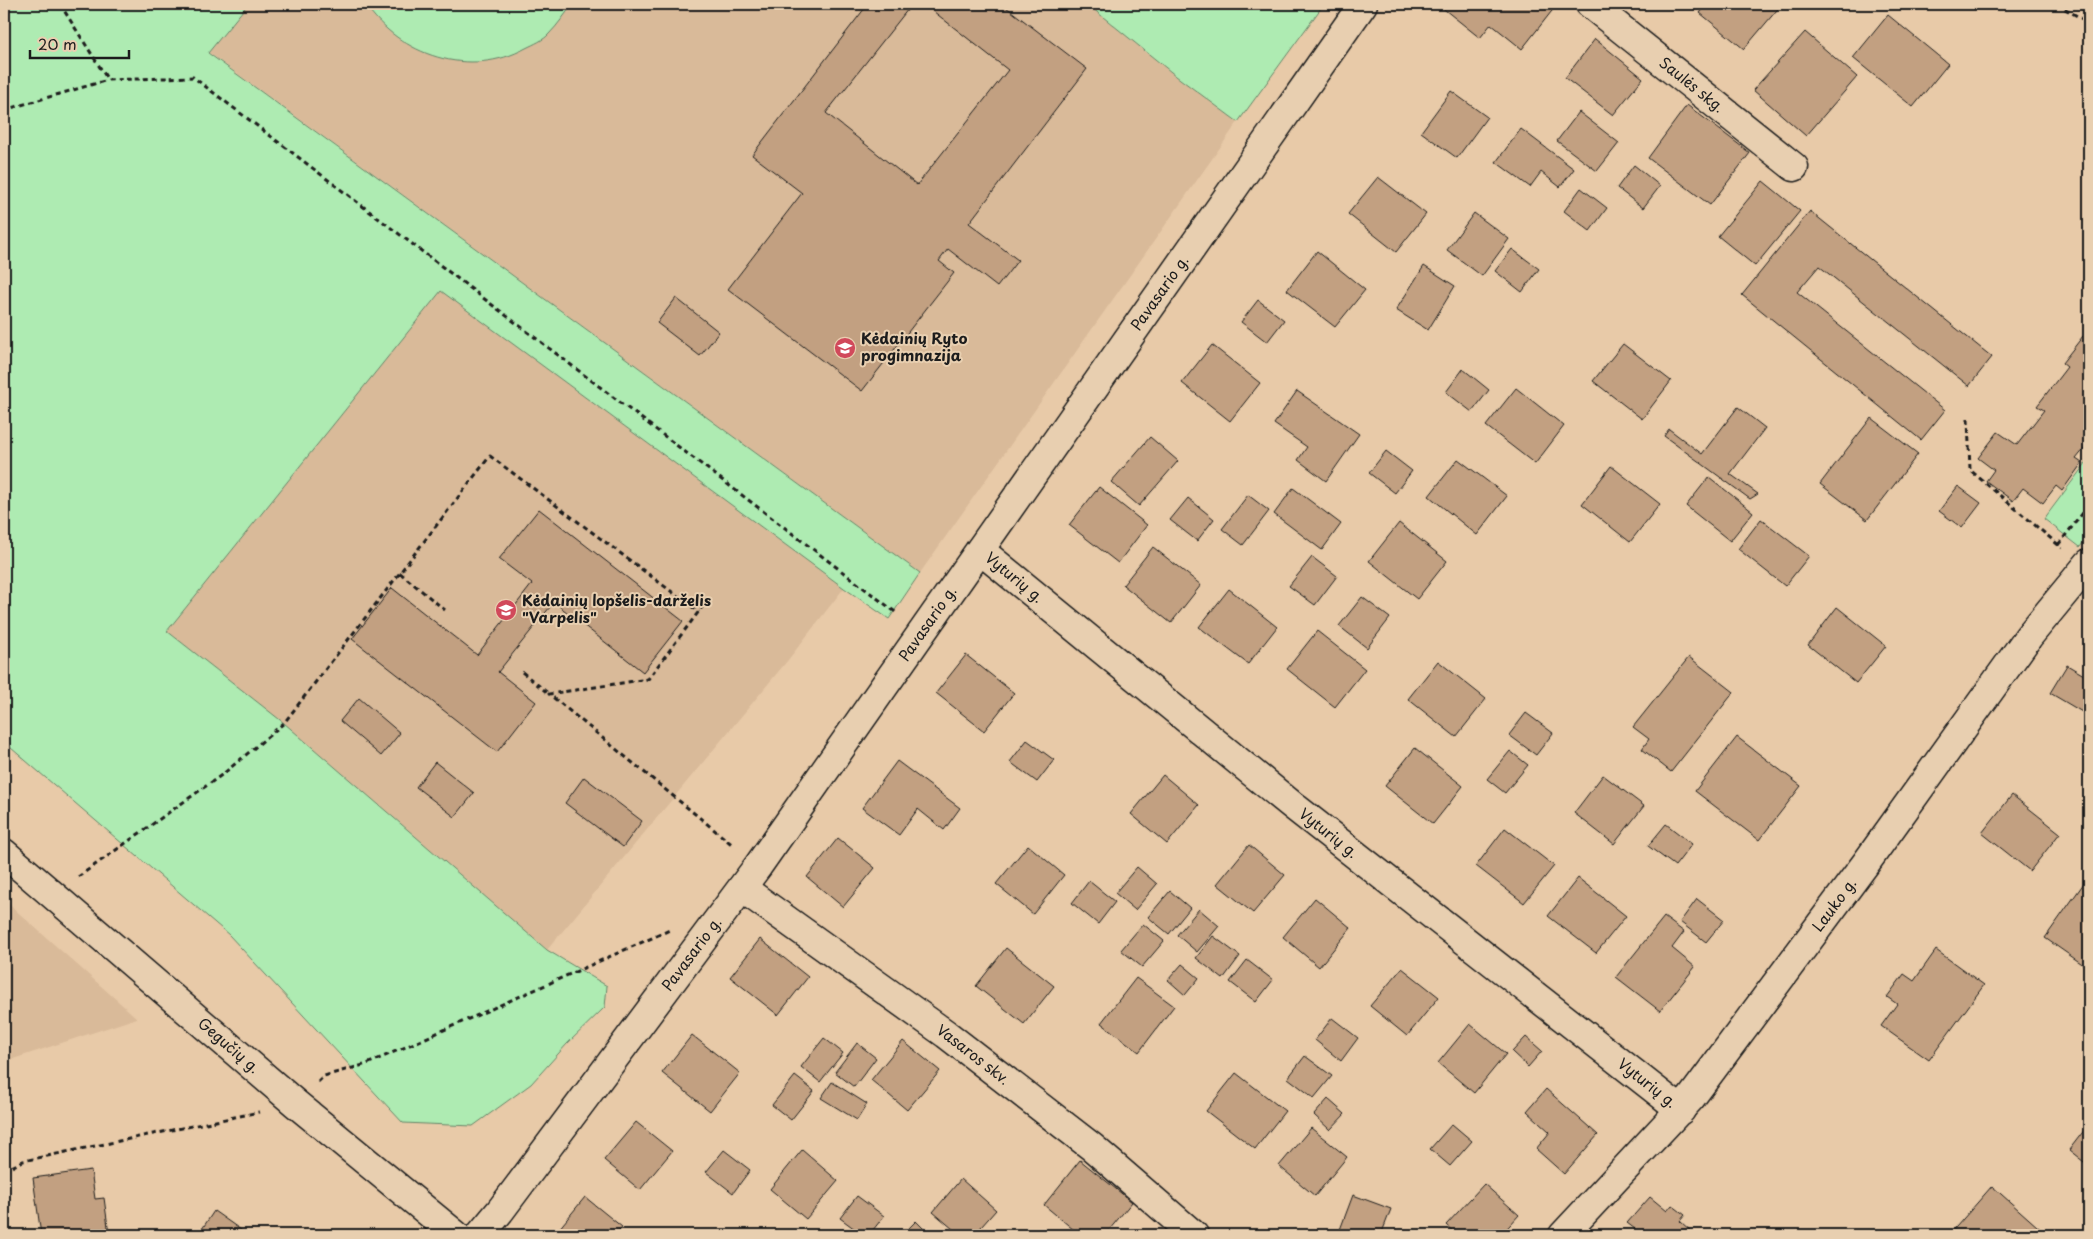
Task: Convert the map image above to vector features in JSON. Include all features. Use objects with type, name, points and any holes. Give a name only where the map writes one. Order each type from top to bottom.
[{"type":"street","name":"Pavasario g.","points":[[480,1235],[512,1196],[758,866],[1363,4]]},
{"type":"street","name":"Saulės skg.","points":[[1590,4],[1794,167]]},
{"type":"street","name":"Vyturių g.","points":[[980,550],[1292,805],[1681,1110]]},
{"type":"street","name":"Lauko g.","points":[[1563,1235],[1681,1110],[1866,863],[2029,636],[2089,563]]},
{"type":"street","name":"Gegučių g.","points":[[4,852],[295,1103],[456,1235]]},
{"type":"street","name":"Vasaros skv.","points":[[742,888],[953,1040],[1092,1147],[1194,1235]]},
{"type":"path","points":[[60,4],[108,80]]},
{"type":"path","points":[[2057,4],[2089,23]]},
{"type":"path","points":[[4,110],[108,80],[193,77],[922,632]]},
{"type":"path","points":[[1968,419],[1970,470],[2058,545],[2089,505]]},
{"type":"path","points":[[53,895],[223,774],[284,723],[490,456],[699,612]]},
{"type":"path","points":[[400,573],[445,610]]},
{"type":"path","points":[[549,694],[648,679],[709,598]]},
{"type":"path","points":[[522,672],[758,866]]},
{"type":"path","points":[[4,1171],[23,1162],[295,1103],[324,1076],[367,1064],[666,930],[719,919]]},
{"type":"shaded area","name":"Kėdainių Ryto progimnazija","points":[[248,4],[1087,4],[1176,76],[1238,122],[920,573],[208,52]]},
{"type":"shaded area","name":"Kėdainių lopšelis-darželis \"Varpelis\"","points":[[441,290],[844,588],[788,660],[547,950],[284,723],[167,631]]},
{"type":"shaded area","points":[[4,900],[137,1018],[4,1062]]},
{"type":"green space","points":[[4,4],[248,4],[208,53],[920,573],[889,619],[844,588],[441,291],[167,631],[284,723],[547,950],[607,986],[605,1007],[567,1044],[531,1084],[473,1126],[403,1123],[229,935],[4,742]]},
{"type":"green space","points":[[365,4],[573,4],[552,31],[542,40],[504,57],[482,62],[438,57],[417,49],[397,37],[380,22]]},
{"type":"green space","points":[[1087,4],[1324,4],[1238,122],[1176,76]]},
{"type":"green space","points":[[2089,459],[2089,535],[2080,547],[2044,519]]},
{"type":"building","points":[[868,4],[912,4],[826,113],[917,185],[1008,70],[924,4],[1002,4],[1087,69],[969,223],[1018,260],[997,287],[948,249],[939,261],[954,273],[862,391],[728,289],[802,193],[752,155]]},
{"type":"building","points":[[1442,4],[1551,4],[1555,7],[1522,49],[1491,24],[1480,38],[1440,6]]},
{"type":"building","points":[[1707,4],[1782,4],[1744,49],[1700,13]]},
{"type":"building","points":[[1888,15],[1948,64],[1913,107],[1853,58]]},
{"type":"building","points":[[1805,32],[1857,77],[1806,136],[1753,90]]},
{"type":"building","points":[[1595,39],[1643,78],[1613,115],[1565,78]]},
{"type":"building","points":[[1451,91],[1487,117],[1457,158],[1421,132]]},
{"type":"building","points":[[1687,105],[1750,153],[1710,205],[1648,158]]},
{"type":"building","points":[[1579,112],[1619,143],[1597,171],[1557,141]]},
{"type":"building","points":[[1521,129],[1574,169],[1560,187],[1541,172],[1530,187],[1496,162]]},
{"type":"building","points":[[1634,165],[1660,186],[1643,208],[1617,188]]},
{"type":"building","points":[[1378,177],[1426,214],[1396,252],[1348,214]]},
{"type":"building","points":[[1763,181],[1800,211],[1755,266],[1718,236]]},
{"type":"building","points":[[1581,188],[1607,208],[1590,231],[1564,211]]},
{"type":"building","points":[[1810,211],[1992,357],[1969,386],[1819,266],[1797,292],[1945,410],[1921,440],[1742,295]]},
{"type":"building","points":[[1474,213],[1509,239],[1482,276],[1447,250]]},
{"type":"building","points":[[1512,249],[1539,269],[1522,292],[1495,271]]},
{"type":"building","points":[[1317,251],[1365,290],[1335,327],[1287,290]]},
{"type":"building","points":[[1424,266],[1455,286],[1428,330],[1396,310]]},
{"type":"building","points":[[676,298],[719,332],[700,356],[657,323]]},
{"type":"building","points":[[1258,300],[1284,320],[1267,342],[1241,322]]},
{"type":"building","points":[[2083,336],[2088,339],[2089,337],[2089,433],[2084,440],[2089,443],[2076,459],[2082,463],[2062,491],[2056,486],[2043,503],[2023,488],[2013,501],[1986,481],[1994,470],[1978,458],[1998,432],[2017,445],[2044,410],[2037,406],[2067,367],[2062,363]]},
{"type":"building","points":[[1623,344],[1671,381],[1642,419],[1593,381]]},
{"type":"building","points":[[1212,345],[1260,383],[1230,421],[1182,383]]},
{"type":"building","points":[[1463,369],[1489,390],[1472,412],[1446,392]]},
{"type":"building","points":[[1516,388],[1564,426],[1535,464],[1486,426]]},
{"type":"building","points":[[1297,391],[1359,434],[1326,481],[1298,460],[1307,447],[1274,424]]},
{"type":"building","points":[[1738,407],[1765,428],[1730,474],[1758,494],[1750,499],[1664,436],[1669,429],[1702,454]]},
{"type":"building","points":[[1871,418],[1918,454],[1867,520],[1820,484]]},
{"type":"building","points":[[1150,437],[1178,461],[1139,506],[1111,482]]},
{"type":"building","points":[[1386,451],[1412,471],[1395,493],[1369,473]]},
{"type":"building","points":[[1458,459],[1507,496],[1477,535],[1429,496]]},
{"type":"building","points":[[1611,466],[1660,504],[1630,542],[1582,504]]},
{"type":"building","points":[[1709,477],[1753,512],[1730,541],[1686,506]]},
{"type":"building","points":[[1958,486],[1981,503],[1962,528],[1939,511]]},
{"type":"building","points":[[1099,487],[1147,525],[1118,563],[1069,525]]},
{"type":"building","points":[[1293,488],[1341,524],[1322,550],[1274,514]]},
{"type":"building","points":[[1248,495],[1269,511],[1243,545],[1222,529]]},
{"type":"building","points":[[1188,498],[1214,519],[1197,541],[1170,520]]},
{"type":"building","points":[[539,509],[683,621],[643,672],[554,602],[498,672],[536,702],[497,752],[352,639],[392,588],[477,655],[532,584],[499,559]]},
{"type":"building","points":[[1761,519],[1809,556],[1785,586],[1738,549]]},
{"type":"building","points":[[1399,523],[1447,561],[1417,599],[1369,561]]},
{"type":"building","points":[[1153,547],[1201,585],[1171,623],[1123,585]]},
{"type":"building","points":[[1312,557],[1337,576],[1315,605],[1289,586]]},
{"type":"building","points":[[1229,589],[1277,627],[1248,664],[1199,627]]},
{"type":"building","points":[[1362,597],[1390,618],[1367,648],[1339,626]]},
{"type":"building","points":[[1837,607],[1886,646],[1856,683],[1808,645]]},
{"type":"building","points":[[1317,631],[1365,669],[1335,707],[1287,669]]},
{"type":"building","points":[[966,655],[1014,693],[984,731],[936,693]]},
{"type":"building","points":[[1689,657],[1734,692],[1671,772],[1642,749],[1649,739],[1633,727]]},
{"type":"building","points":[[1438,661],[1486,699],[1456,737],[1408,699]]},
{"type":"building","points":[[2067,665],[2089,678],[2089,716],[2050,693]]},
{"type":"building","points":[[359,698],[400,733],[381,756],[340,721]]},
{"type":"building","points":[[1526,713],[1553,733],[1536,755],[1509,735]]},
{"type":"building","points":[[1737,737],[1801,786],[1759,840],[1695,791]]},
{"type":"building","points":[[1027,740],[1054,760],[1037,782],[1010,762]]},
{"type":"building","points":[[1415,748],[1463,786],[1433,824],[1385,786]]},
{"type":"building","points":[[1510,751],[1528,765],[1505,793],[1487,779]]},
{"type":"building","points":[[897,761],[960,808],[944,830],[918,809],[899,835],[862,808]]},
{"type":"building","points":[[435,762],[474,793],[455,817],[416,787]]},
{"type":"building","points":[[1163,775],[1199,805],[1167,844],[1131,814]]},
{"type":"building","points":[[1603,775],[1644,806],[1614,844],[1574,813]]},
{"type":"building","points":[[584,777],[642,821],[623,847],[565,803]]},
{"type":"building","points":[[2012,795],[2060,833],[2030,871],[1982,833]]},
{"type":"building","points":[[1666,824],[1692,844],[1675,866],[1648,846]]},
{"type":"building","points":[[1505,828],[1554,866],[1524,903],[1476,866]]},
{"type":"building","points":[[838,838],[875,868],[843,907],[807,877]]},
{"type":"building","points":[[1028,845],[1064,875],[1033,914],[996,884]]},
{"type":"building","points":[[1249,845],[1285,875],[1253,913],[1217,884]]},
{"type":"building","points":[[1137,867],[1157,884],[1135,910],[1115,893]]},
{"type":"building","points":[[2089,876],[2089,966],[2088,968],[2045,938]]},
{"type":"building","points":[[1578,878],[1626,916],[1596,953],[1548,916]]},
{"type":"building","points":[[1089,881],[1115,902],[1098,924],[1072,903]]},
{"type":"building","points":[[1170,891],[1190,908],[1169,934],[1148,917]]},
{"type":"building","points":[[1315,898],[1351,928],[1319,967],[1283,937]]},
{"type":"building","points":[[1697,899],[1724,920],[1706,942],[1680,922]]},
{"type":"building","points":[[1199,909],[1219,926],[1197,952],[1177,935]]},
{"type":"building","points":[[1664,917],[1684,932],[1672,948],[1695,967],[1660,1011],[1616,977]]},
{"type":"building","points":[[1143,924],[1164,941],[1142,967],[1121,950]]},
{"type":"building","points":[[1213,936],[1240,956],[1223,979],[1196,958]]},
{"type":"building","points":[[760,939],[808,977],[778,1015],[730,977]]},
{"type":"building","points":[[1006,948],[1054,986],[1024,1024],[976,986]]},
{"type":"building","points":[[1936,950],[1984,985],[1929,1060],[1881,1026],[1897,1004],[1887,997],[1904,974],[1914,981]]},
{"type":"building","points":[[1247,960],[1273,980],[1256,1002],[1230,982]]},
{"type":"building","points":[[1182,964],[1199,978],[1185,995],[1168,980]]},
{"type":"building","points":[[1402,968],[1439,997],[1407,1036],[1370,1006]]},
{"type":"building","points":[[1136,978],[1174,1006],[1139,1052],[1101,1023]]},
{"type":"building","points":[[1332,1018],[1358,1038],[1341,1061],[1315,1040]]},
{"type":"building","points":[[1470,1024],[1506,1054],[1474,1093],[1438,1063]]},
{"type":"building","points":[[692,1035],[740,1073],[710,1111],[662,1073]]},
{"type":"building","points":[[1526,1037],[1542,1051],[1528,1067],[1512,1052]]},
{"type":"building","points":[[824,1038],[843,1053],[820,1082],[801,1067]]},
{"type":"building","points":[[903,1041],[940,1071],[907,1110],[871,1080]]},
{"type":"building","points":[[857,1043],[876,1058],[854,1087],[835,1072]]},
{"type":"building","points":[[1305,1056],[1332,1076],[1314,1098],[1288,1078]]},
{"type":"building","points":[[1236,1073],[1285,1111],[1255,1149],[1206,1111]]},
{"type":"building","points":[[795,1076],[814,1091],[791,1120],[772,1105]]},
{"type":"building","points":[[832,1082],[867,1104],[857,1120],[821,1098]]},
{"type":"building","points":[[1546,1089],[1598,1135],[1564,1174],[1536,1149],[1550,1132],[1527,1111]]},
{"type":"building","points":[[1328,1099],[1345,1114],[1330,1130],[1314,1115]]},
{"type":"building","points":[[636,1122],[672,1151],[640,1190],[604,1160]]},
{"type":"building","points":[[1452,1124],[1472,1141],[1450,1166],[1430,1149]]},
{"type":"building","points":[[2089,1124],[2089,1166],[2069,1150]]},
{"type":"building","points":[[1311,1128],[1347,1157],[1315,1196],[1279,1166]]},
{"type":"building","points":[[724,1150],[750,1170],[733,1193],[706,1172]]},
{"type":"building","points":[[802,1150],[838,1181],[806,1219],[770,1189]]},
{"type":"building","points":[[1080,1160],[1132,1202],[1105,1235],[1080,1235],[1044,1205]]},
{"type":"building","points":[[91,1170],[95,1199],[104,1198],[109,1234],[41,1235],[33,1178]]},
{"type":"building","points":[[961,1179],[996,1210],[974,1235],[960,1235],[933,1212]]},
{"type":"building","points":[[1484,1184],[1519,1215],[1501,1235],[1457,1235],[1446,1225]]},
{"type":"building","points":[[1992,1186],[2047,1235],[1949,1235]]},
{"type":"building","points":[[1353,1195],[1391,1209],[1381,1235],[1338,1235]]},
{"type":"building","points":[[857,1196],[884,1216],[869,1235],[863,1235],[840,1218]]},
{"type":"building","points":[[585,1197],[622,1227],[615,1235],[554,1235]]},
{"type":"building","points":[[1650,1197],[1667,1211],[1672,1205],[1685,1215],[1680,1221],[1693,1233],[1691,1235],[1643,1235],[1627,1223]]},
{"type":"building","points":[[214,1211],[248,1235],[198,1235]]},
{"type":"building","points":[[916,1221],[930,1235],[902,1235]]},
{"type":"place","name":"Kėdainių Ryto progimnazija","points":[[845,348]]},
{"type":"place","name":"Kėdainių lopšelis-darželis \"Varpelis\"","points":[[506,610]]}]
